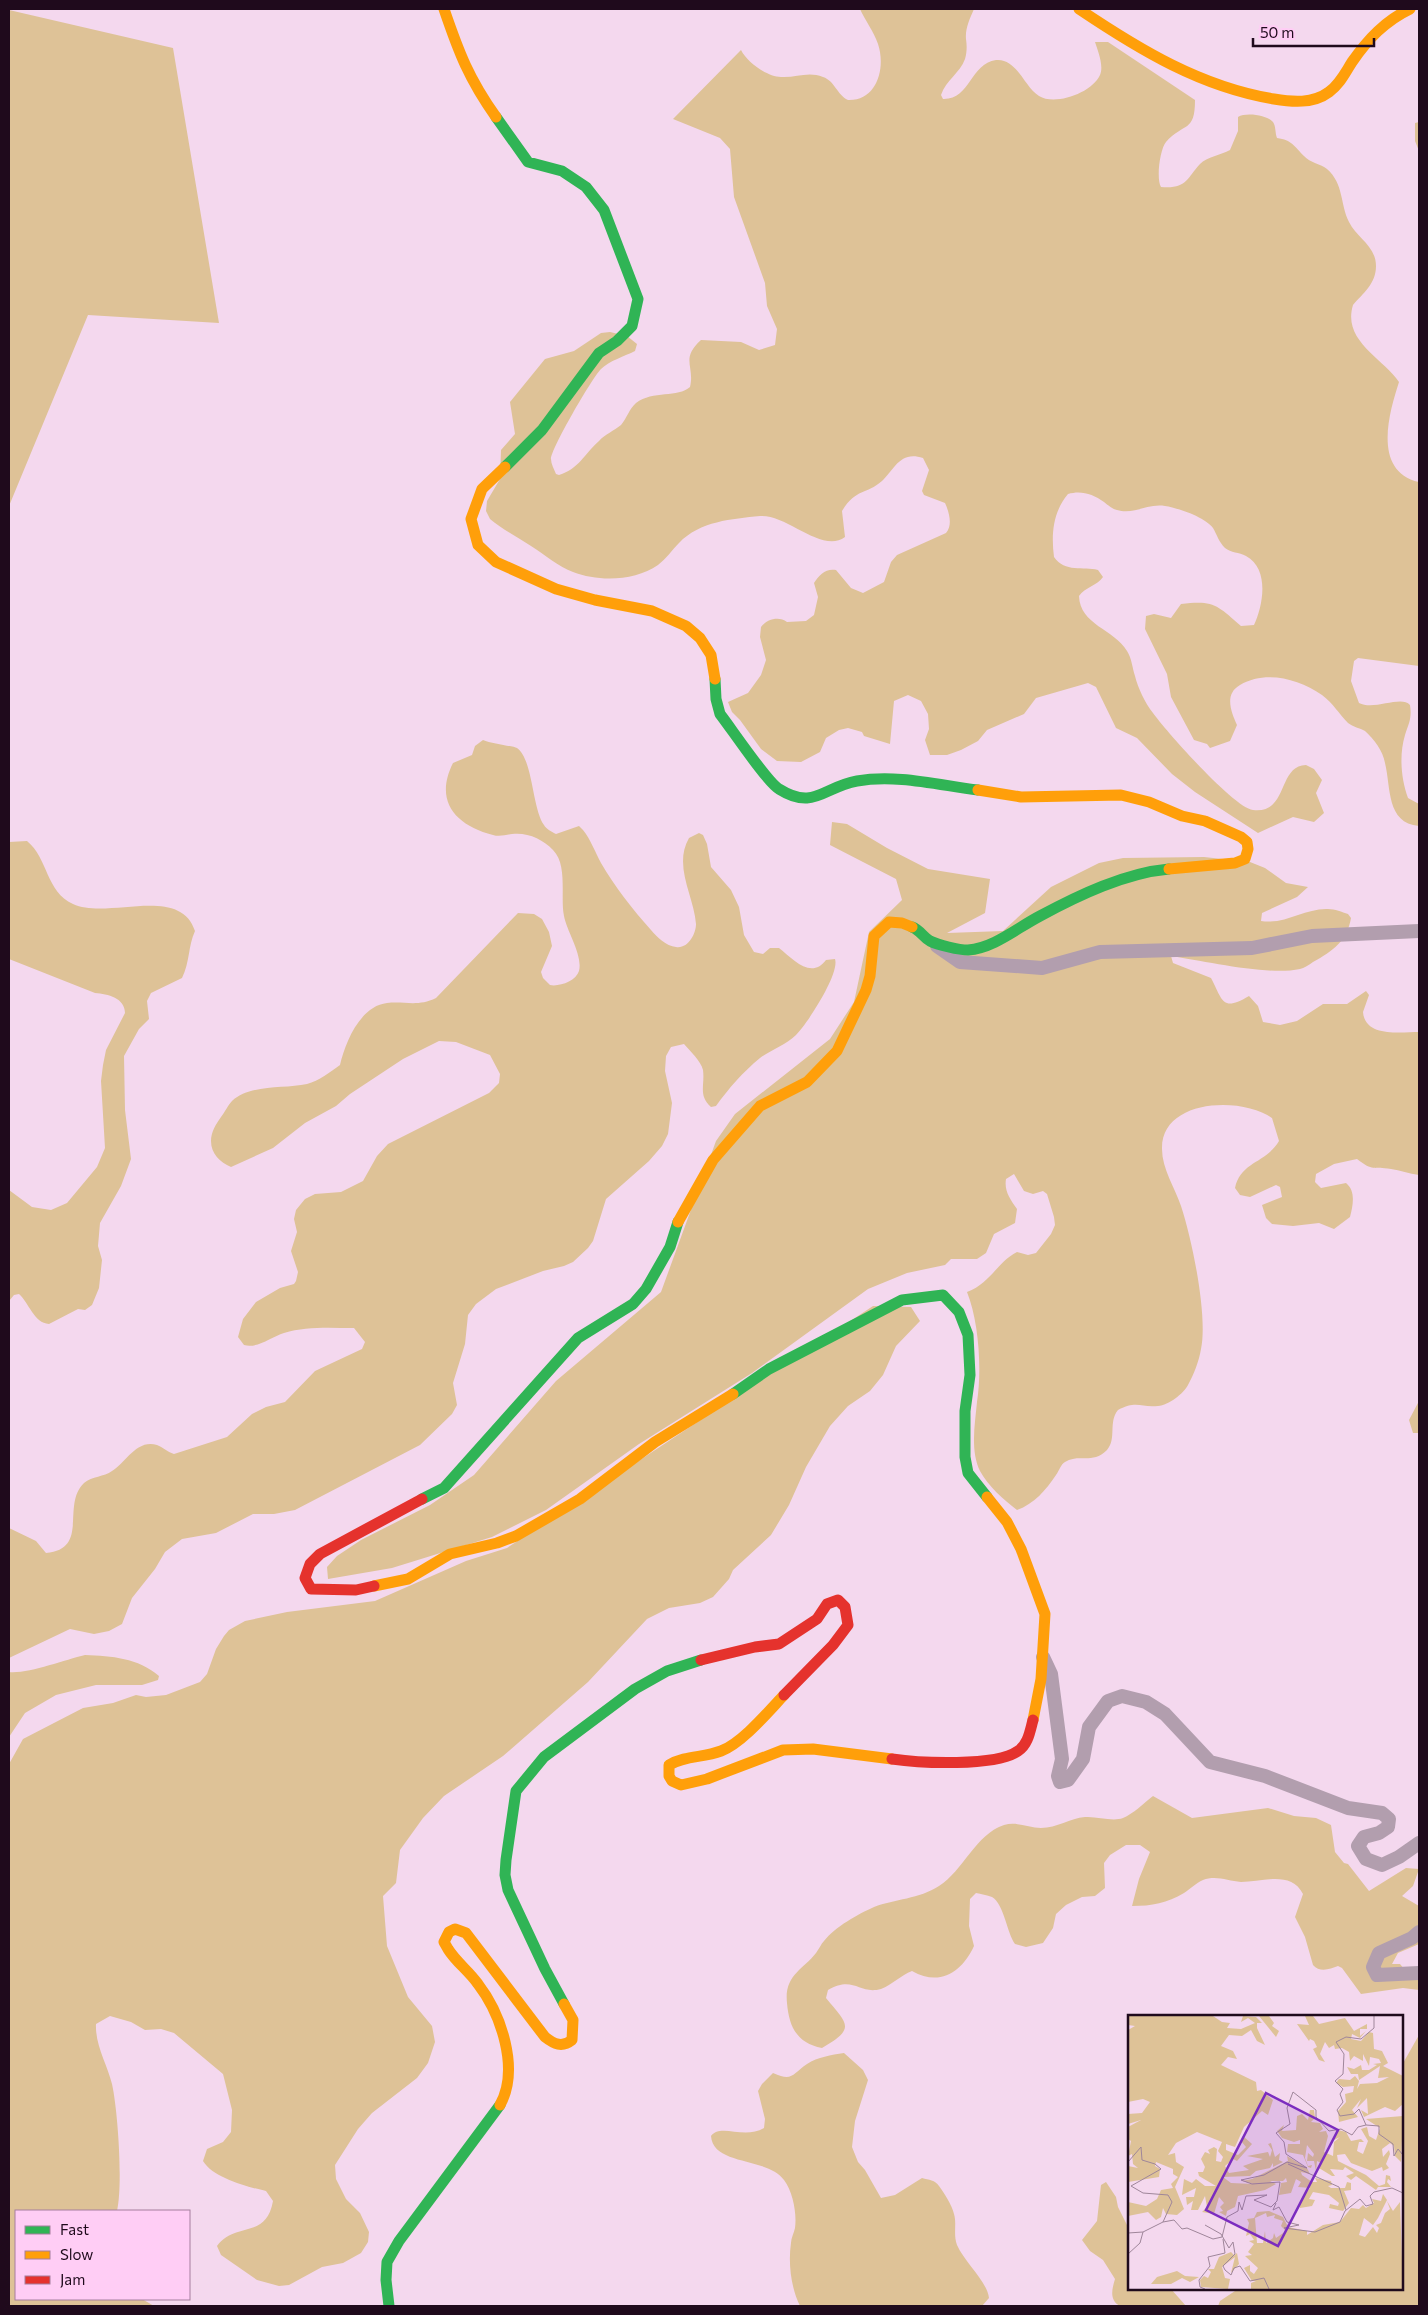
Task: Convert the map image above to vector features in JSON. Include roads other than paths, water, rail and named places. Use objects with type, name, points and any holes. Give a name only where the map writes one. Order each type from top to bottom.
[{"type":"main road","points":[[390,2306],[386,2280],[387,2262],[399,2242],[495,2115],[506,2091],[506,2058],[500,2024],[490,2000],[476,1981],[450,1956],[444,1942],[449,1932],[455,1929],[466,1933],[478,1946],[545,2037],[560,2046],[567,2045],[572,2040],[573,2020],[545,1969],[508,1890],[505,1875],[516,1791],[544,1758],[635,1689],[667,1671],[755,1646],[779,1644],[817,1619],[827,1604],[838,1600],[845,1607],[848,1625],[833,1645],[750,1730],[721,1751],[680,1758],[669,1765],[669,1776],[672,1781],[681,1785],[707,1779],[782,1750],[813,1748],[920,1763],[999,1759],[1019,1751],[1026,1740],[1034,1720],[1041,1679],[1045,1614],[1021,1548],[1007,1522],[968,1473],[965,1457],[965,1411],[970,1375],[968,1335],[959,1312],[943,1296],[930,1295],[902,1300],[845,1328],[816,1348],[769,1370],[723,1402],[655,1442],[580,1499],[516,1536],[497,1543],[450,1554],[408,1579],[356,1590],[311,1589],[304,1578],[310,1564],[320,1554],[444,1488],[578,1338],[633,1304],[646,1289],[670,1247],[679,1217],[713,1160],[729,1140],[760,1106],[807,1082],[821,1070],[837,1051],[857,1013],[866,990],[870,976],[874,936],[889,922],[902,923],[918,930],[930,942],[966,950],[988,946],[1040,916],[1085,894],[1123,880],[1161,870],[1235,863],[1245,859],[1248,849],[1247,842],[1240,837],[1205,821],[1182,816],[1149,802],[1122,795],[1021,797],[901,779],[857,781],[830,790],[819,798],[801,799],[777,788],[720,714],[714,702],[716,689],[711,655],[700,639],[682,622],[661,612],[576,596],[496,562],[487,556],[478,545],[471,519],[482,489],[542,430],[599,353],[618,340],[632,326],[638,298],[604,210],[586,187],[562,171],[528,162],[476,89],[462,62],[444,9]]},
{"type":"main road","points":[[1079,9],[1157,59],[1199,80],[1237,92],[1291,101],[1318,98],[1333,89],[1376,30],[1394,16],[1410,9]]},
{"type":"street","points":[[930,942],[960,962],[1042,968],[1100,952],[1252,948],[1312,936],[1419,931]]},
{"type":"street","points":[[1042,1655],[1052,1674],[1062,1759],[1058,1776],[1060,1782],[1068,1780],[1077,1770],[1083,1759],[1089,1727],[1098,1713],[1108,1701],[1122,1696],[1146,1702],[1166,1714],[1210,1762],[1265,1776],[1348,1808],[1382,1813],[1389,1819],[1388,1828],[1379,1833],[1364,1837],[1358,1846],[1366,1859],[1382,1864],[1400,1857],[1419,1843]]},
{"type":"street","points":[[1419,1932],[1412,1938],[1379,1953],[1373,1967],[1377,1975],[1419,1973]]}]
